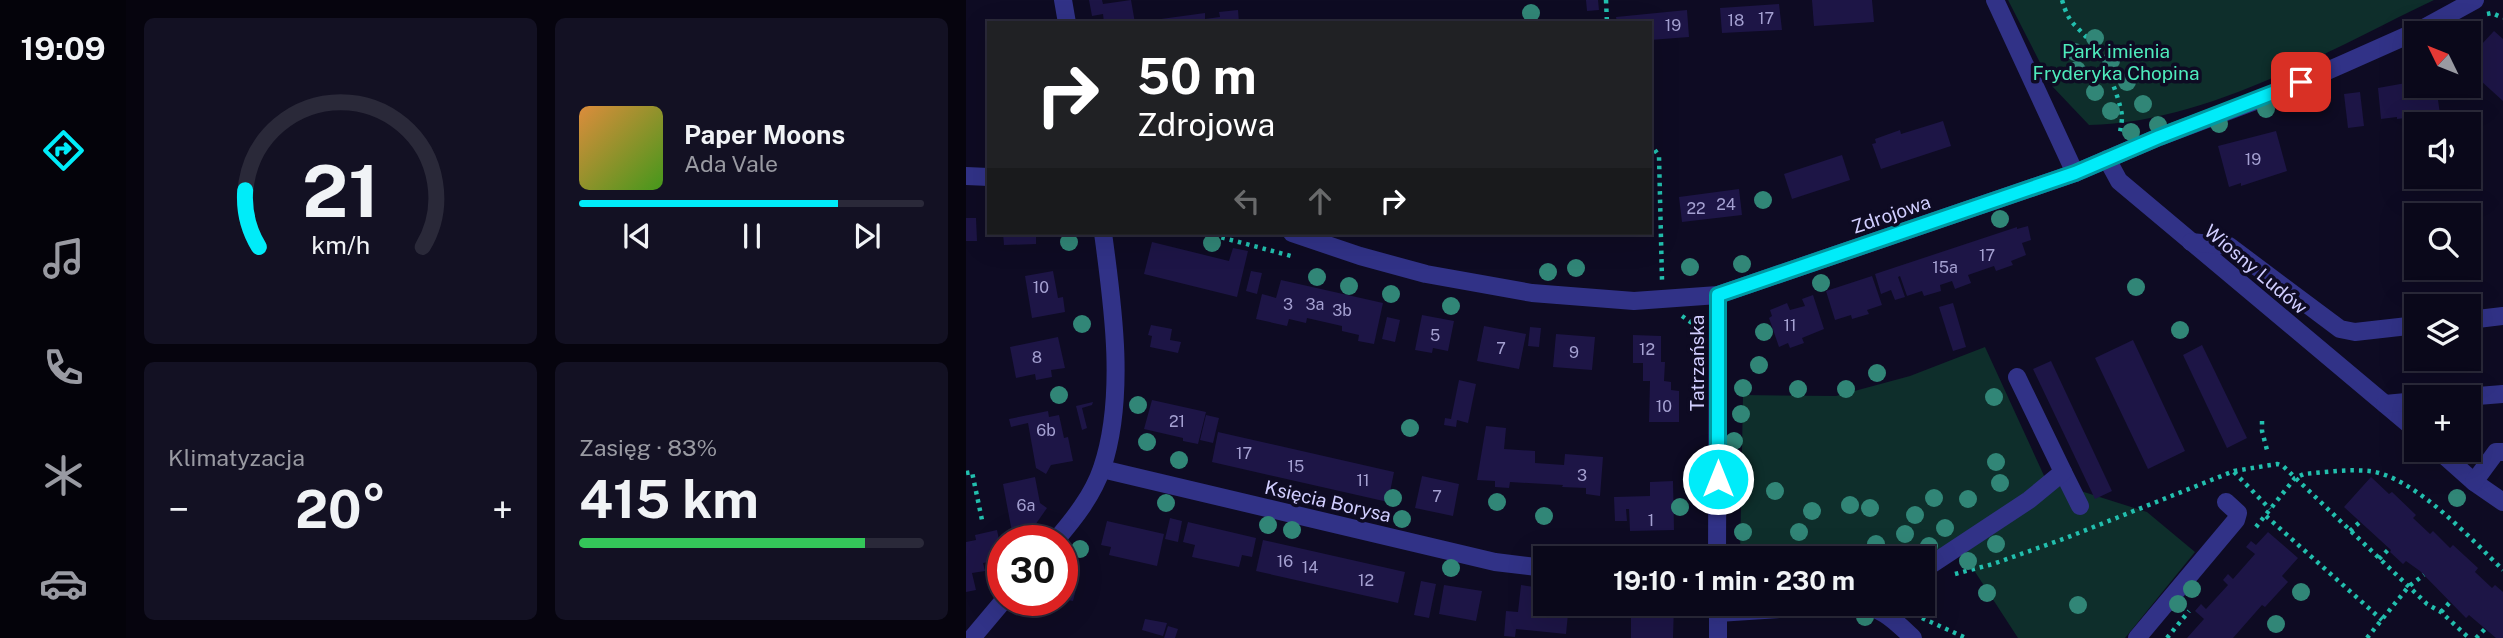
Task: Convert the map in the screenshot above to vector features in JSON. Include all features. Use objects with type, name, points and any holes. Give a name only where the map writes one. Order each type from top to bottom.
[{"type":"street","points":[[1063,0],[1067,21]]},
{"type":"street","points":[[1995,0],[2075,173]]},
{"type":"street","name":"Zdrojowa","points":[[1298,235],[1426,274],[1532,293],[1634,301],[1718,295],[2075,173],[2280,92],[2424,28],[2475,0]]},
{"type":"street","name":"Wiosny Ludów","points":[[2115,155],[2119,181],[2404,420]]},
{"type":"street","points":[[966,177],[987,177]]},
{"type":"street","points":[[1068,525],[1078,513],[1102,469],[1114,400],[1111,303],[1103,235]]},
{"type":"street","points":[[2191,242],[2229,246],[2340,329],[2355,332],[2404,327]]},
{"type":"street","name":"Tatrzańska","points":[[1717,546],[1718,295]]},
{"type":"street","points":[[2481,319],[2503,316]]},
{"type":"street","points":[[2017,377],[2080,506]]},
{"type":"street","points":[[2481,396],[2503,394]]},
{"type":"street","points":[[2385,404],[2404,402]]},
{"type":"street","points":[[2474,482],[2496,452],[2503,452]]},
{"type":"street","points":[[2452,462],[2503,502]]},
{"type":"street","name":"Księcia Borysa","points":[[1102,469],[1495,562],[1533,567]]},
{"type":"street","points":[[1935,562],[2029,500],[2063,472]]},
{"type":"street","points":[[2137,638],[2236,520],[2238,513],[2226,502]]},
{"type":"street","points":[[972,638],[991,616]]},
{"type":"street","points":[[1718,616],[1718,638]]},
{"type":"street","points":[[1888,616],[1913,638]]},
{"type":"path","points":[[1606,0],[1607,21]]},
{"type":"path","points":[[2062,0],[2076,29],[2090,40],[2097,51],[2120,106],[2122,119],[2115,155]]},
{"type":"path","points":[[1652,146],[1659,156],[1662,286]]},
{"type":"path","points":[[1212,235],[1297,258]]},
{"type":"path","points":[[1672,316],[1681,316],[1692,323],[1696,349]]},
{"type":"path","points":[[2262,421],[2267,450]]},
{"type":"path","points":[[1954,574],[1993,564],[2066,538],[2234,471],[2277,464],[2283,466],[2427,604],[2441,611],[2469,638]]},
{"type":"path","points":[[2295,478],[2304,474],[2355,470],[2372,471],[2397,480],[2453,522],[2503,570]]},
{"type":"path","points":[[2234,471],[2270,509]]},
{"type":"path","points":[[966,473],[972,472],[982,520]]},
{"type":"path","points":[[2266,516],[2382,620]]},
{"type":"path","points":[[2350,531],[2361,521]]},
{"type":"path","points":[[1700,537],[1700,546]]},
{"type":"path","points":[[2379,559],[2389,548]]},
{"type":"path","points":[[2367,638],[2409,586],[2424,575]]},
{"type":"path","points":[[2441,611],[2451,601]]},
{"type":"path","points":[[1921,617],[1966,638]]},
{"type":"path","points":[[2476,638],[2486,628]]},
{"type":"green space","name":"Park imienia Fryderyka Chopina","points":[[2008,0],[2434,0],[2310,61],[2222,98],[2178,112],[2133,121],[2089,125],[2052,86]]},
{"type":"green space","points":[[1985,347],[2046,480],[2147,512],[2195,552],[2125,638],[2018,638],[1955,541],[1935,554],[1935,546],[1740,546],[1743,395],[1836,396],[1910,376]]},
{"type":"building","points":[[1089,0],[1102,0],[1103,4],[1131,0],[1135,21],[1104,21],[1103,14],[1092,16]]},
{"type":"building","points":[[1586,0],[1598,0],[1599,10],[1587,11]]},
{"type":"building","points":[[1812,0],[1872,0],[1874,22],[1814,26]]},
{"type":"building","points":[[1779,4],[1782,30],[1722,33],[1720,8]]},
{"type":"building","points":[[1238,10],[1239,21],[1161,19],[1205,13],[1205,19],[1220,17],[1219,12]]},
{"type":"building","points":[[1687,10],[1689,37],[1652,40],[1652,21],[1617,21],[1616,17]]},
{"type":"building","points":[[2494,31],[2503,39],[2503,101],[2482,82],[2482,44]]},
{"type":"building","points":[[2404,83],[2404,98],[2438,98],[2440,112],[2404,112],[2404,118],[2381,119],[2378,88]]},
{"type":"building","points":[[2360,92],[2364,126],[2348,128],[2344,94]]},
{"type":"building","points":[[1943,121],[1951,146],[1881,169],[1872,144],[1876,143],[1875,139],[1900,130],[1901,134]]},
{"type":"building","points":[[2276,131],[2287,171],[2241,186],[2241,183],[2229,187],[2218,146]]},
{"type":"building","points":[[1842,155],[1850,180],[1792,199],[1784,174]]},
{"type":"building","points":[[1739,189],[1742,215],[1682,222],[1679,197]]},
{"type":"building","points":[[966,218],[976,218],[977,241],[966,241]]},
{"type":"building","points":[[2028,226],[2031,240],[2022,243],[2026,255],[2011,261],[2013,265],[1996,271],[1994,266],[1968,275],[1971,283],[1955,289],[1952,281],[1940,285],[1941,291],[1924,296],[1922,291],[1907,296],[1900,276],[1898,277],[1905,297],[1895,300],[1891,290],[1881,294],[1875,274],[2017,227]]},
{"type":"building","points":[[1003,235],[1036,235],[1036,244],[1004,245]]},
{"type":"building","points":[[1152,242],[1229,261],[1233,248],[1248,251],[1237,297],[1144,274]]},
{"type":"building","points":[[1053,271],[1058,298],[1063,297],[1065,312],[1032,318],[1025,276]]},
{"type":"building","points":[[1251,271],[1262,273],[1257,294],[1246,291]]},
{"type":"building","points":[[1872,276],[1882,305],[1867,310],[1869,314],[1852,319],[1851,315],[1835,320],[1826,291]]},
{"type":"building","points":[[1281,280],[1383,303],[1374,344],[1358,341],[1359,335],[1342,331],[1342,326],[1307,318],[1306,323],[1289,319],[1287,326],[1256,319],[1262,294],[1276,298]]},
{"type":"building","points":[[1813,295],[1824,329],[1802,338],[1804,343],[1790,348],[1788,343],[1779,347],[1769,318],[1772,316],[1770,310],[1787,303],[1790,310],[1805,306],[1802,299]]},
{"type":"building","points":[[1953,303],[1966,347],[1953,351],[1939,307]]},
{"type":"building","points":[[1422,315],[1454,321],[1448,351],[1433,348],[1432,353],[1415,350]]},
{"type":"building","points":[[1387,317],[1400,320],[1395,342],[1382,339]]},
{"type":"building","points":[[1151,325],[1172,329],[1170,340],[1181,342],[1178,353],[1150,347],[1152,336],[1148,335]]},
{"type":"building","points":[[1484,326],[1526,334],[1519,369],[1477,361]]},
{"type":"building","points":[[1530,327],[1541,328],[1539,347],[1528,346]]},
{"type":"building","points":[[1556,334],[1595,337],[1592,370],[1553,367]]},
{"type":"building","points":[[1633,335],[1661,336],[1661,362],[1665,362],[1664,381],[1671,382],[1671,390],[1679,391],[1679,422],[1649,422],[1650,381],[1643,381],[1643,363],[1633,363]]},
{"type":"building","points":[[1058,337],[1065,368],[1051,370],[1052,377],[1036,380],[1035,374],[1016,378],[1010,347]]},
{"type":"building","points":[[2133,340],[2185,451],[2148,469],[2095,358]]},
{"type":"building","points":[[2202,345],[2247,438],[2227,448],[2183,355]]},
{"type":"building","points":[[2051,361],[2112,491],[2095,499],[2033,369]]},
{"type":"building","points":[[1459,380],[1476,384],[1468,423],[1457,420],[1456,427],[1444,425],[1445,418],[1451,419]]},
{"type":"building","points":[[1152,400],[1206,412],[1198,444],[1144,429]]},
{"type":"building","points":[[1093,402],[1092,405],[1082,408],[1087,428],[1082,430],[1076,406]]},
{"type":"building","points":[[1048,411],[1049,417],[1059,415],[1064,438],[1068,437],[1073,461],[1051,465],[1046,474],[1036,468],[1028,423],[1011,427],[1009,419]]},
{"type":"building","points":[[1206,415],[1219,418],[1213,443],[1200,440]]},
{"type":"building","points":[[1486,426],[1506,428],[1504,449],[1535,451],[1535,463],[1564,465],[1565,454],[1603,457],[1600,496],[1586,494],[1586,488],[1562,487],[1563,485],[1510,482],[1509,488],[1495,487],[1495,481],[1477,480]]},
{"type":"building","points":[[1218,432],[1394,472],[1388,502],[1212,462]]},
{"type":"building","points":[[1422,476],[1459,484],[1453,516],[1415,508]]},
{"type":"building","points":[[1035,477],[1040,503],[1047,508],[1035,525],[1011,525],[1003,484]]},
{"type":"building","points":[[2371,477],[2416,515],[2413,518],[2430,534],[2433,531],[2450,548],[2453,545],[2478,568],[2475,572],[2492,588],[2495,585],[2503,592],[2503,638],[2496,638],[2469,615],[2466,618],[2420,571],[2406,561],[2403,564],[2344,507]]},
{"type":"building","points":[[1673,481],[1674,530],[1630,531],[1629,509],[1626,509],[1627,521],[1615,521],[1614,497],[1650,496],[1650,482]]},
{"type":"building","points":[[1170,518],[1182,521],[1178,542],[1165,539]]},
{"type":"building","points":[[1107,521],[1164,534],[1157,566],[1109,555],[1111,547],[1101,545]]},
{"type":"building","points":[[1188,522],[1256,538],[1252,557],[1242,555],[1239,567],[1192,557],[1195,545],[1183,542]]},
{"type":"building","points":[[987,532],[987,562],[983,563],[985,571],[972,573],[976,590],[966,592],[966,542],[976,540],[975,535]]},
{"type":"building","points":[[2268,532],[2298,558],[2282,576],[2288,582],[2265,607],[2262,605],[2233,638],[2187,638],[2204,619],[2195,611],[2201,604],[2206,609],[2228,585],[2223,580],[2228,574],[2233,579],[2255,554],[2246,547],[2251,541],[2256,545]]},
{"type":"building","points":[[1263,540],[1405,572],[1398,603],[1256,571]]},
{"type":"building","points":[[1421,581],[1436,584],[1429,618],[1414,615]]},
{"type":"building","points":[[1444,585],[1482,591],[1476,621],[1439,614]]},
{"type":"building","points":[[1521,585],[1533,587],[1533,616],[1568,616],[1566,634],[1516,629],[1515,637],[1504,636],[1506,611],[1518,612]]},
{"type":"building","points":[[1631,616],[1674,616],[1673,638],[1631,638]]},
{"type":"building","points":[[1145,619],[1167,623],[1163,636],[1142,630]]},
{"type":"building","points":[[1168,626],[1178,629],[1175,638],[1164,638]]},
{"type":"route","points":[[1718,479],[1718,295],[2075,173],[2301,82]]}]
